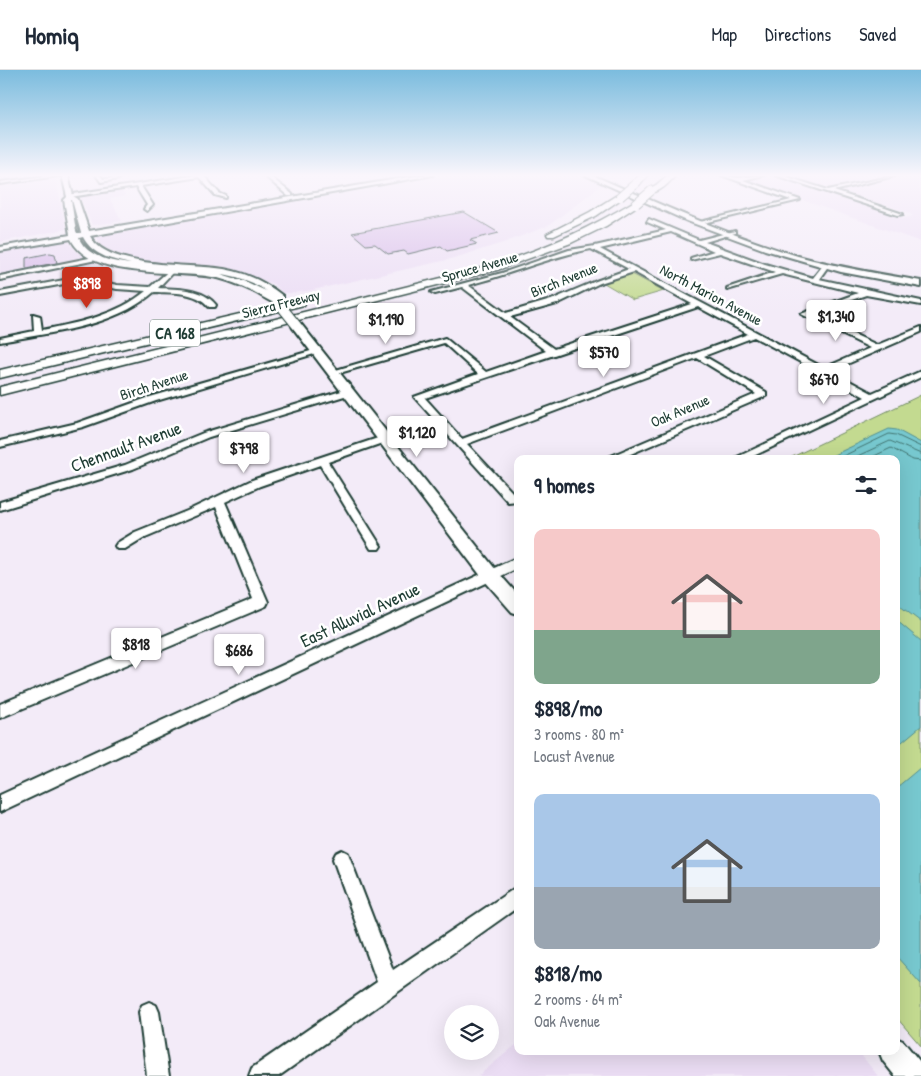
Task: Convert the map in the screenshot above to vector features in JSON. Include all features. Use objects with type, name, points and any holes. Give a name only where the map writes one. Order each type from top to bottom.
[{"type":"highway","points":[[543,237],[576,222]]},
{"type":"highway","name":"Sierra Freeway","points":[[106,364],[487,269],[576,237],[606,222]]},
{"type":"highway","name":"Sierra Freeway","points":[[0,374],[314,300]]},
{"type":"highway","points":[[0,393],[106,364]]},
{"type":"main road","points":[[71,222],[82,249],[99,258],[130,267],[235,278],[271,290]]},
{"type":"main road","points":[[83,222],[92,245],[109,256],[160,266]]},
{"type":"main road","points":[[0,249],[145,222]]},
{"type":"main road","points":[[86,232],[150,222]]},
{"type":"main road","points":[[705,222],[778,252],[826,265],[921,284]]},
{"type":"main road","points":[[730,233],[799,254],[890,275],[921,280]]},
{"type":"main road","points":[[0,245],[75,234]]},
{"type":"main road","points":[[99,258],[107,258],[134,265],[200,269],[241,276],[271,290],[280,298],[277,301]]},
{"type":"main road","points":[[826,265],[880,275],[890,275]]},
{"type":"main road","points":[[171,271],[188,270],[241,276]]},
{"type":"main road","points":[[215,276],[249,286],[277,301],[490,575],[514,602]]},
{"type":"main road","points":[[896,1055],[913,1076]]},
{"type":"street","points":[[653,222],[720,251],[781,272],[814,281],[921,303]]},
{"type":"street","name":"Spruce Avenue","points":[[435,292],[504,274],[571,251],[672,230]]},
{"type":"street","points":[[698,242],[730,233]]},
{"type":"street","name":"North Marion Avenue","points":[[592,247],[872,396]]},
{"type":"street","points":[[694,259],[720,251]]},
{"type":"street","points":[[0,278],[99,258]]},
{"type":"street","points":[[814,281],[826,265]]},
{"type":"street","name":"Birch Avenue","points":[[505,316],[554,302],[598,282],[634,270]]},
{"type":"street","points":[[0,340],[107,315],[136,302],[171,271]]},
{"type":"street","points":[[729,289],[781,272]]},
{"type":"street","points":[[0,294],[80,278],[117,287],[199,295],[206,298],[212,305]]},
{"type":"street","points":[[464,285],[551,351]]},
{"type":"street","points":[[865,292],[805,314],[878,349]]},
{"type":"street","points":[[514,497],[460,443],[419,397],[518,365],[551,351],[698,304]]},
{"type":"street","points":[[36,316],[38,332]]},
{"type":"street","points":[[824,371],[921,329]]},
{"type":"street","points":[[460,443],[755,334]]},
{"type":"street","points":[[333,372],[445,340],[484,375]]},
{"type":"street","name":"Birch Avenue","points":[[0,444],[80,425],[172,392],[317,352]]},
{"type":"street","name":"Oak Avenue","points":[[619,455],[764,394],[699,356]]},
{"type":"street","points":[[747,455],[921,374]]},
{"type":"street","name":"Chennault Avenue","points":[[0,506],[129,466],[206,435],[348,392]]},
{"type":"street","points":[[121,546],[139,535],[256,483],[384,439]]},
{"type":"street","points":[[322,460],[375,546]]},
{"type":"street","points":[[0,711],[261,602],[219,501]]},
{"type":"street","name":"East Alluvial Avenue","points":[[0,804],[514,564]]},
{"type":"street","points":[[342,859],[389,986]]},
{"type":"street","points":[[260,1076],[514,899]]},
{"type":"street","points":[[149,1012],[158,1076]]},
{"type":"shaded area","points":[[0,222],[65,222],[66,229],[0,242]]},
{"type":"shaded area","points":[[91,222],[115,222],[92,225]]},
{"type":"shaded area","points":[[182,222],[553,222],[548,226],[503,243],[447,260],[293,293],[283,293],[273,284],[236,271],[201,266],[154,263],[134,259],[108,250],[100,244],[97,237]]},
{"type":"shaded area","points":[[864,222],[921,222],[921,242]]},
{"type":"shaded area","points":[[63,241],[69,242],[78,253],[97,263],[0,281],[0,252]]},
{"type":"shaded area","points":[[514,1046],[514,1055],[861,1055],[878,1076],[478,1076]]},
{"type":"green space","points":[[630,274],[664,291],[633,300],[604,283]]},
{"type":"green space","points":[[921,395],[921,1046],[900,1022],[900,455],[796,455]]},
{"type":"water","points":[[889,429],[897,430],[921,443],[921,622],[900,606],[900,455],[834,455]]},
{"type":"water","points":[[900,623],[921,641],[921,726],[900,744]]},
{"type":"water","points":[[921,767],[921,984],[900,960],[900,785]]},
{"type":"building","points":[[411,222],[481,222],[499,233],[470,240],[477,244],[447,251],[441,246],[408,254],[404,251],[388,254],[375,244],[366,245],[352,233]]},
{"type":"building","points":[[50,253],[55,254],[57,263],[26,268],[26,258]]}]
